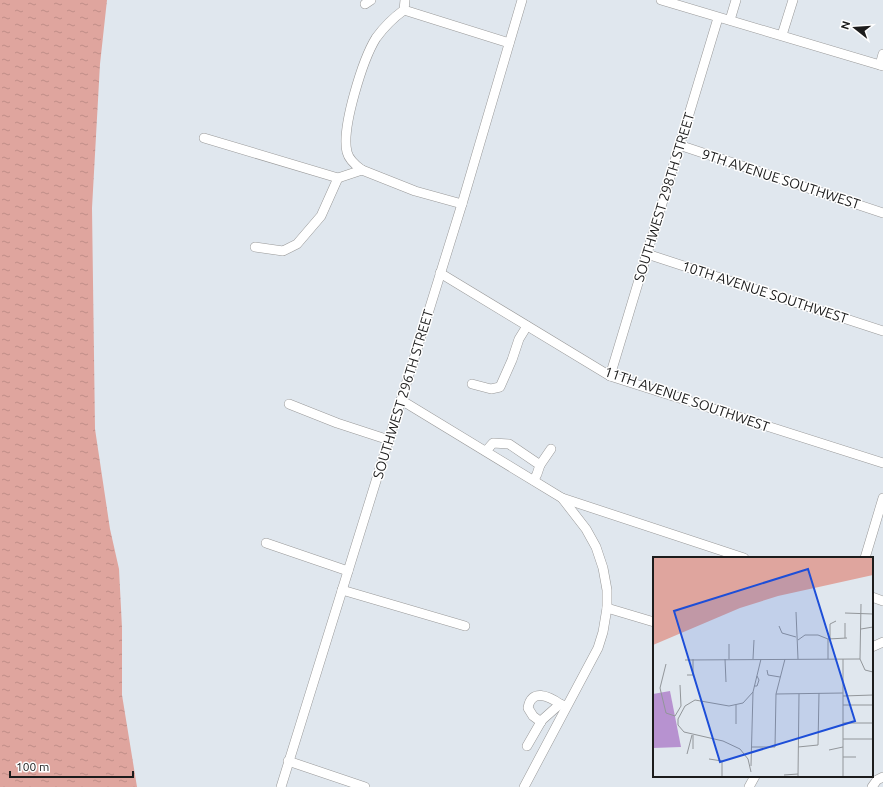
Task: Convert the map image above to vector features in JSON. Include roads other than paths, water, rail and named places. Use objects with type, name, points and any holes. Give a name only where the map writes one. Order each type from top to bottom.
[{"type":"street","points":[[405,0],[404,10],[384,28],[376,38],[368,54],[346,126],[345,141],[347,153],[351,161],[362,170],[415,192],[462,204]]},
{"type":"street","name":"SOUTHWEST 296TH STREET","points":[[281,787],[462,204],[508,43],[522,0]]},
{"type":"street","points":[[661,0],[718,18],[782,35],[881,66],[883,54]]},
{"type":"street","points":[[730,20],[736,0]]},
{"type":"street","points":[[782,35],[793,0]]},
{"type":"street","points":[[404,10],[508,43]]},
{"type":"street","name":"SOUTHWEST 298TH STREET","points":[[610,376],[718,18]]},
{"type":"street","points":[[204,138],[338,178],[362,170]]},
{"type":"street","name":"9TH AVENUE SOUTHWEST","points":[[679,146],[883,213]]},
{"type":"street","points":[[255,247],[271,251],[283,251],[297,244],[321,216],[338,178]]},
{"type":"street","name":"10TH AVENUE SOUTHWEST","points":[[647,254],[883,331]]},
{"type":"street","name":"11TH AVENUE SOUTHWEST","points":[[440,273],[610,376],[883,464]]},
{"type":"street","points":[[472,384],[491,388],[500,387],[512,360],[519,339],[527,326]]},
{"type":"street","points":[[401,400],[562,498],[741,557]]},
{"type":"street","points":[[289,404],[337,423],[389,440]]},
{"type":"street","points":[[486,451],[493,443],[509,444],[540,465]]},
{"type":"street","points":[[534,480],[538,474],[540,465],[551,449]]},
{"type":"street","points":[[526,786],[564,705],[598,648],[603,632],[607,608],[607,590],[603,568],[596,547],[586,529],[562,498]]},
{"type":"street","points":[[865,557],[883,498]]},
{"type":"street","points":[[266,544],[348,571]]},
{"type":"street","points":[[342,590],[465,626]]},
{"type":"street","points":[[873,597],[883,601]]},
{"type":"street","points":[[607,608],[653,622]]},
{"type":"street","points":[[873,647],[883,642]]},
{"type":"street","points":[[541,722],[533,716],[528,708],[532,698],[541,696],[564,705]]},
{"type":"street","points":[[527,746],[541,722],[564,705]]},
{"type":"street","points":[[288,761],[365,787]]},
{"type":"street","points":[[749,787],[754,777]]},
{"type":"street","points":[[872,787],[877,780],[883,777]]},
{"type":"water","points":[[0,0],[107,0],[100,64],[92,208],[95,429],[110,529],[119,569],[122,628],[122,695],[137,787],[0,787]]}]
